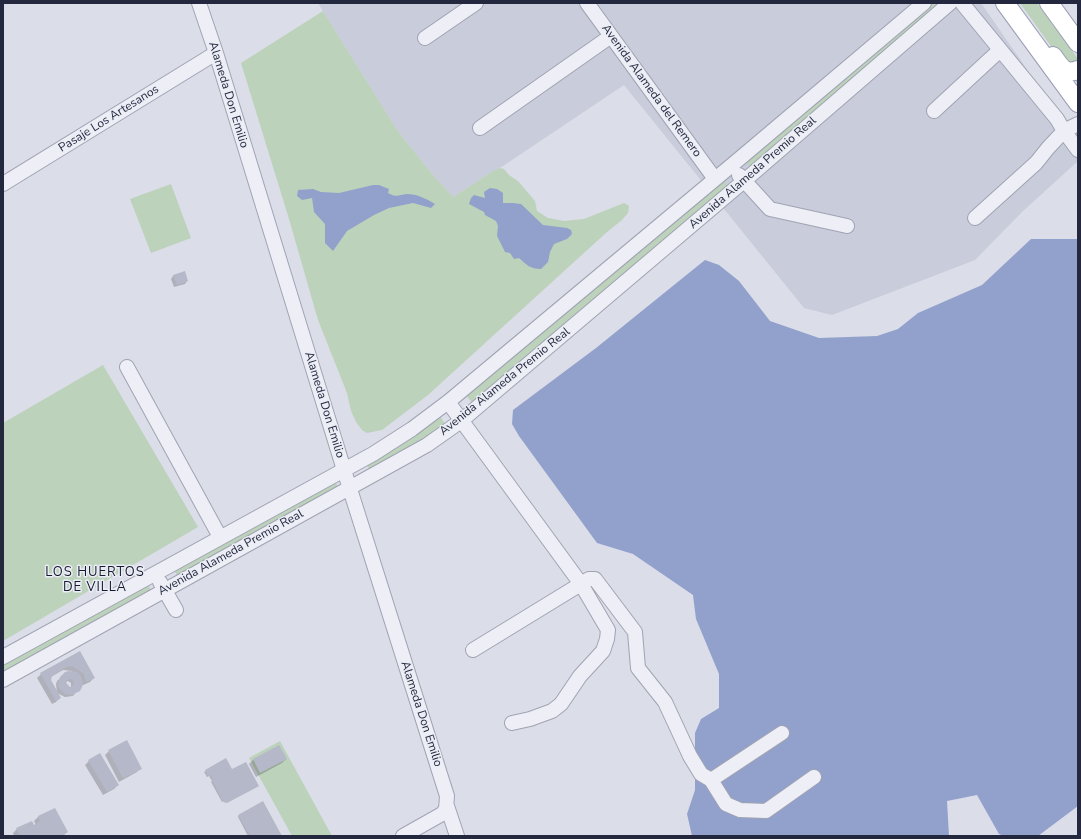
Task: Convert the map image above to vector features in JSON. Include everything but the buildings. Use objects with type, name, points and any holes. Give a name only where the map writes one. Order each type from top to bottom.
[{"type":"main road","points":[[1005,3],[1078,103]]},
{"type":"main road","points":[[1048,3],[1078,43]]},
{"type":"main road","points":[[1027,33],[1038,37],[1061,68],[1069,72],[1078,70]]},
{"type":"street","name":"Alameda Don Emilio","points":[[199,3],[216,53],[344,470],[447,796],[447,806],[457,836]]},
{"type":"street","points":[[425,38],[476,3]]},
{"type":"street","name":"Avenida Alameda del Remero","points":[[587,3],[715,179]]},
{"type":"street","name":"Avenida Alameda Premio Real","points":[[3,657],[373,454],[412,429],[448,402],[924,3]]},
{"type":"street","name":"Avenida Alameda Premio Real","points":[[3,680],[427,445],[461,421],[744,181],[950,3]]},
{"type":"street","points":[[962,3],[1056,119],[1078,150]]},
{"type":"street","points":[[480,128],[611,36]]},
{"type":"street","points":[[934,111],[1000,50]]},
{"type":"street","name":"Pasaje Los Artesanos","points":[[3,184],[216,53]]},
{"type":"street","points":[[975,218],[1036,163],[1064,131],[1078,124]]},
{"type":"street","points":[[731,166],[770,209],[847,226]]},
{"type":"street","points":[[127,367],[220,538]]},
{"type":"street","points":[[448,402],[581,584],[608,630],[607,639],[602,651],[580,676],[561,704],[552,711],[530,719],[512,723]]},
{"type":"street","points":[[155,573],[176,610]]},
{"type":"street","points":[[473,650],[589,579],[595,579],[635,632],[638,668],[665,702],[690,756],[726,804],[740,810],[766,811],[814,777]]},
{"type":"street","points":[[706,777],[782,733]]},
{"type":"street","points":[[404,836],[442,814],[447,806]]},
{"type":"shaded area","points":[[318,3],[981,3],[1078,143],[1078,161],[1022,212],[975,260],[832,315],[804,308],[624,85],[500,168],[453,197],[433,175],[397,130]]},
{"type":"green space","points":[[933,3],[942,3],[750,167],[746,162]]},
{"type":"green space","points":[[1020,3],[1037,3],[1078,59],[1078,84]]},
{"type":"green space","points":[[323,11],[397,130],[433,175],[453,197],[500,168],[504,169],[509,175],[518,181],[535,201],[537,211],[548,218],[564,221],[584,219],[624,203],[629,206],[628,213],[622,220],[428,395],[382,430],[367,433],[362,430],[356,422],[351,411],[347,393],[318,320],[289,219],[241,63]]},
{"type":"green space","points":[[724,180],[728,186],[472,403],[466,395]]},
{"type":"green space","points":[[171,184],[191,238],[151,253],[130,199]]},
{"type":"green space","points":[[103,365],[198,527],[3,641],[3,423]]},
{"type":"green space","points":[[440,416],[445,424],[420,442],[370,470],[366,464]]},
{"type":"green space","points":[[334,480],[339,488],[178,578],[174,569]]},
{"type":"green space","points":[[147,583],[151,590],[3,674],[3,664]]},
{"type":"green space","points":[[280,741],[332,836],[292,836],[249,758]]},
{"type":"water","points":[[379,185],[389,189],[388,193],[394,195],[414,195],[435,204],[431,208],[413,203],[389,208],[347,231],[333,251],[325,243],[325,224],[314,212],[312,198],[302,200],[297,196],[298,190],[313,189],[321,192],[339,193]]},
{"type":"water","points":[[490,188],[497,189],[503,193],[503,203],[521,204],[543,225],[567,228],[571,230],[572,234],[567,239],[554,244],[550,252],[548,262],[541,269],[527,265],[519,258],[514,259],[510,253],[505,252],[497,236],[498,226],[496,221],[485,215],[484,212],[469,204],[474,195],[485,198],[484,192]]},
{"type":"water","points":[[1031,239],[1078,239],[1078,806],[1038,836],[1004,836],[999,834],[977,795],[947,801],[949,836],[692,836],[687,814],[695,790],[695,733],[701,719],[719,708],[719,674],[696,619],[693,595],[633,554],[597,543],[519,436],[512,424],[513,410],[596,348],[705,260],[719,265],[739,281],[770,321],[819,338],[877,336],[898,329],[918,313],[982,285]]},
{"type":"district","name":"LOS HUERTOS DE VILLA","points":[[95,580]]}]
